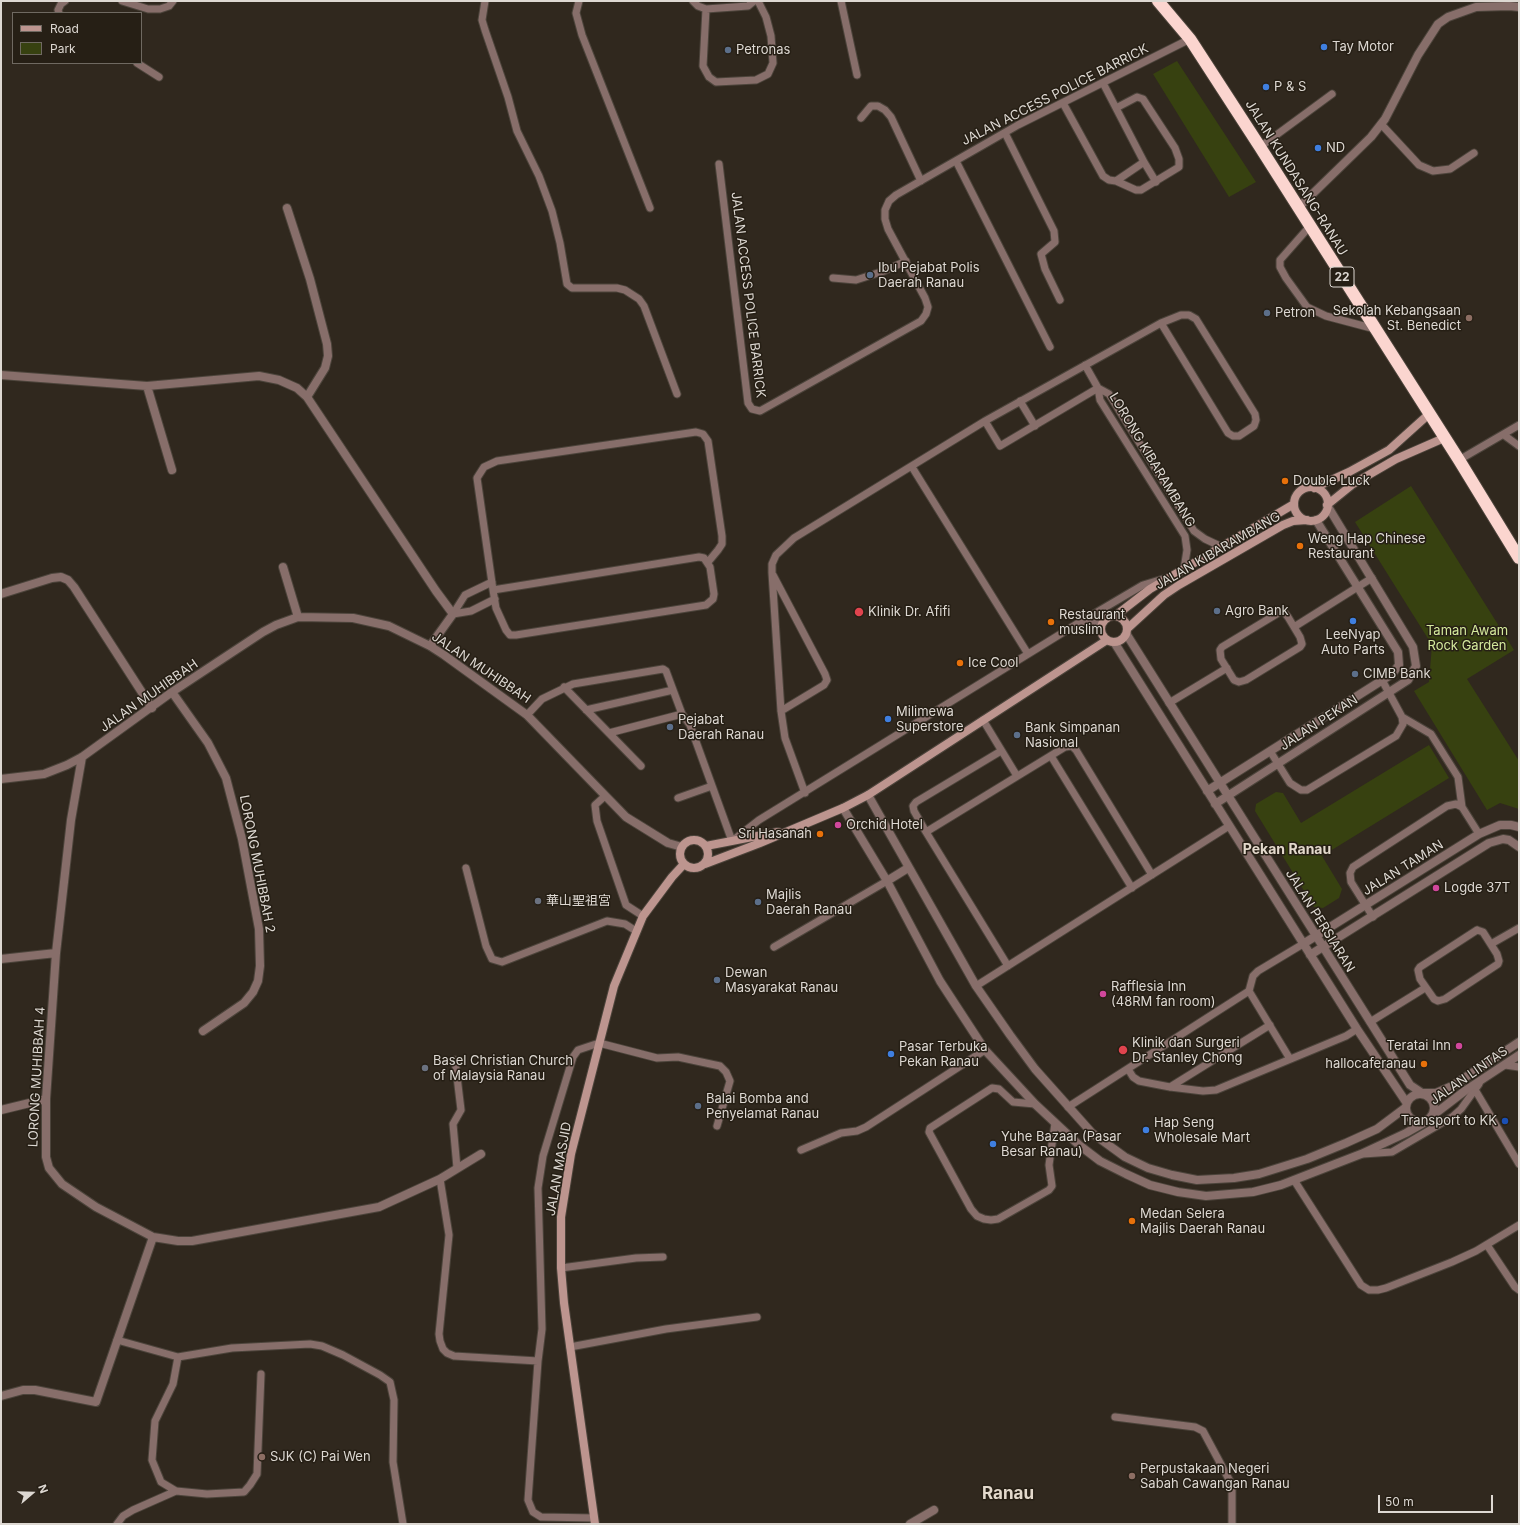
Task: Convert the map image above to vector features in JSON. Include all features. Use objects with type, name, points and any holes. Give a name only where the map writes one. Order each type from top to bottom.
[{"type":"highway","name":"JALAN KUNDASANG-RANAU","points":[[1158,1],[1190,39],[1260,147],[1459,460],[1519,558]]},
{"type":"street","points":[[1298,208],[1371,137],[1381,124],[1394,103],[1421,48],[1438,24],[1448,17],[1476,7],[1519,7]]},
{"type":"street","points":[[287,208],[310,279],[327,344],[328,356],[325,368],[307,397]]},
{"type":"street","points":[[1,375],[147,386],[259,376],[278,380],[297,388],[307,397],[436,592],[453,614],[430,646]]},
{"type":"street","points":[[147,386],[172,470]]},
{"type":"street","points":[[1429,414],[1389,450],[1349,472],[1314,488],[1304,488],[1300,491],[1296,495],[1294,504],[1298,514],[1307,520],[1316,520],[1324,514],[1327,505],[1353,484],[1396,459],[1444,438]]},
{"type":"street","points":[[1314,488],[1324,494],[1327,505]]},
{"type":"street","name":"JALAN KIBARAMBANG","points":[[1115,616],[1150,589],[1294,504]]},
{"type":"street","name":"JALAN PEKAN","points":[[1215,804],[1408,680],[1416,666],[1416,657],[1413,647],[1327,505]]},
{"type":"street","name":"JALAN KIBARAMBANG","points":[[1127,631],[1164,595],[1179,585],[1283,524],[1293,521],[1307,520]]},
{"type":"street","name":"JALAN PEKAN","points":[[1207,791],[1382,680],[1395,671],[1399,665],[1398,652],[1316,520]]},
{"type":"street","points":[[283,567],[298,617]]},
{"type":"street","points":[[1,594],[52,578],[60,577],[68,580],[152,708]]},
{"type":"street","name":"JALAN MUHIBBAH","points":[[1,779],[44,774],[68,765],[82,757],[152,708],[172,692],[263,632],[298,617],[333,616],[372,621],[388,626],[430,646],[527,714],[626,817],[668,843],[682,847]]},
{"type":"street","points":[[705,864],[709,855],[706,846],[699,841],[694,840],[685,843],[682,847],[680,856],[684,864],[688,867],[697,868],[844,808],[868,795],[983,720],[1111,641],[1121,640],[1127,631],[1122,618],[1115,616],[1107,618],[1101,625],[1102,634],[1111,641]]},
{"type":"street","name":"JALAN PERSIARAN","points":[[1127,631],[1169,703],[1410,1086],[1422,1093]]},
{"type":"street","name":"JALAN PERSIARAN","points":[[1111,641],[1406,1105]]},
{"type":"street","name":"LORONG MUHIBBAH 2","points":[[172,692],[208,743],[226,778],[242,839],[259,928],[260,966],[258,980],[253,992],[244,1003],[203,1031]]},
{"type":"street","name":"LORONG MUHIBBAH 4","points":[[82,757],[71,820],[56,953],[46,1099],[46,1157],[49,1168],[62,1184],[96,1207],[153,1237],[178,1241],[204,1240],[379,1207],[440,1179],[482,1154]]},
{"type":"street","points":[[868,795],[976,986],[1035,1069],[1068,1108],[1092,1133],[1125,1157],[1148,1168],[1197,1180],[1234,1178],[1258,1174],[1307,1159],[1377,1129],[1406,1105],[1412,1095],[1422,1093],[1430,1098],[1433,1102],[1434,1112],[1430,1118],[1420,1122],[1411,1120],[1406,1105]]},
{"type":"street","points":[[844,808],[887,881],[940,981],[985,1050],[1054,1123]]},
{"type":"street","name":"JALAN TAMAN","points":[[1303,944],[1479,834],[1500,825],[1519,827]]},
{"type":"street","points":[[706,846],[732,842],[795,828]]},
{"type":"street","name":"JALAN TAMAN","points":[[1310,955],[1373,917],[1489,843],[1502,839],[1509,840],[1519,847]]},
{"type":"street","name":"JALAN MASJID","points":[[594,1521],[570,1347],[561,1268],[561,1217],[571,1154],[614,986],[643,916],[672,877],[684,864]]},
{"type":"street","points":[[887,881],[908,868]]},
{"type":"street","points":[[1,959],[56,953]]},
{"type":"street","name":"JALAN LINTAS","points":[[1422,1093],[1436,1093],[1452,1086],[1519,1042]]},
{"type":"street","name":"JALAN LINTAS","points":[[1054,1123],[1100,1161],[1150,1185],[1178,1192],[1206,1196],[1229,1195],[1274,1187],[1294,1180],[1361,1154],[1406,1133],[1430,1118],[1462,1092],[1519,1055]]},
{"type":"street","points":[[1,1110],[46,1099]]},
{"type":"street","points":[[1,1396],[23,1390],[35,1390],[96,1402],[153,1237]]},
{"type":"street","points":[[910,1524],[934,1510]]},
{"type":"lane","points":[[59,12],[61,4],[65,1]]},
{"type":"lane","points":[[122,1],[148,9],[160,9],[169,6],[173,1]]},
{"type":"lane","points":[[485,1],[482,20],[508,97],[517,131],[539,176],[552,211],[560,243],[567,284],[572,288],[618,288],[625,290],[639,300],[644,306],[677,394]]},
{"type":"lane","points":[[579,1],[576,13],[582,35],[650,208]]},
{"type":"lane","points":[[693,1],[698,6],[706,9],[748,6],[754,1]]},
{"type":"lane","points":[[706,9],[703,66],[708,77],[716,82],[756,80],[768,74],[773,63],[771,36],[766,17],[758,1]]},
{"type":"lane","points":[[841,1],[857,75]]},
{"type":"lane","name":"JALAN ACCESS POLICE BARRICK","points":[[720,164],[748,403],[752,409],[760,411],[921,321],[926,314],[928,307],[906,261],[888,229],[885,219],[885,210],[889,202],[896,195],[1005,132],[1190,39]]},
{"type":"lane","points":[[139,64],[159,77]]},
{"type":"lane","points":[[1103,83],[1156,182]]},
{"type":"lane","points":[[1260,147],[1332,94]]},
{"type":"lane","points":[[1063,103],[1103,176],[1109,180],[1116,181],[1136,190],[1141,190],[1179,167],[1175,148],[1143,99],[1137,96],[1116,108]]},
{"type":"lane","points":[[861,118],[871,106],[878,106],[885,110],[891,117],[921,181]]},
{"type":"lane","points":[[1381,124],[1419,165],[1433,171],[1450,169],[1474,153]]},
{"type":"lane","points":[[1005,132],[1054,231],[1055,242],[1041,254],[1045,269],[1060,300]]},
{"type":"lane","points":[[956,161],[1050,347]]},
{"type":"lane","points":[[1116,181],[1144,162]]},
{"type":"lane","points":[[1310,226],[1280,260],[1280,267],[1286,278],[1307,307],[1326,316],[1375,329]]},
{"type":"lane","points":[[833,278],[856,280],[884,271],[906,261]]},
{"type":"lane","points":[[805,793],[785,738],[781,711],[772,573],[772,564],[776,555],[794,538],[985,421],[1161,323],[1181,315],[1189,315],[1196,319],[1255,414],[1256,420],[1254,426],[1239,436],[1233,436],[1228,432],[1161,323]]},
{"type":"lane","name":"LORONG KIBARAMBANG","points":[[1085,365],[1098,388],[1100,400],[1185,536],[1187,550],[1184,569]]},
{"type":"lane","points":[[985,421],[1000,446],[1098,388]]},
{"type":"lane","name":"LORONG KIBARAMBANG","points":[[1098,388],[1109,394],[1194,531],[1204,539],[1222,547]]},
{"type":"lane","points":[[1020,401],[1035,426]]},
{"type":"lane","points":[[1459,460],[1519,425]]},
{"type":"lane","points":[[453,614],[465,596],[493,586],[699,557],[708,562],[710,567],[714,594],[713,599],[706,604],[510,635],[506,630],[496,608],[495,599],[493,586],[476,478],[484,466],[497,461],[696,432],[703,434],[708,441],[722,536],[722,544],[708,562]]},
{"type":"lane","points":[[1504,435],[1519,446]]},
{"type":"lane","points":[[912,467],[1028,654]]},
{"type":"lane","points":[[772,573],[826,674],[827,680],[824,686],[781,711]]},
{"type":"lane","points":[[527,714],[542,699],[564,687],[583,682],[663,669],[666,671],[682,714],[690,725],[732,842],[759,820],[1080,622],[1143,585],[1169,578]]},
{"type":"lane","points":[[1294,627],[1372,578]]},
{"type":"lane","points":[[453,614],[471,611],[495,599]]},
{"type":"lane","points":[[1280,612],[1286,614],[1294,627],[1302,640],[1302,644],[1297,650],[1242,682],[1234,680],[1220,654],[1220,650],[1224,644],[1280,612]]},
{"type":"lane","points":[[1080,622],[1104,621]]},
{"type":"lane","points":[[1169,703],[1227,668]]},
{"type":"lane","points":[[1270,751],[1295,788],[1301,790],[1312,788],[1396,736],[1403,724],[1402,716],[1382,680]]},
{"type":"lane","points":[[564,687],[642,766]]},
{"type":"lane","points":[[586,710],[673,690]]},
{"type":"lane","points":[[609,733],[682,714]]},
{"type":"lane","points":[[1402,716],[1431,734],[1458,777],[1462,808]]},
{"type":"lane","points":[[983,720],[1017,776]]},
{"type":"lane","points":[[926,832],[1065,747],[1072,746],[1076,750],[1152,875]]},
{"type":"lane","points":[[1001,751],[916,802],[913,806],[914,811],[926,832],[1008,966]]},
{"type":"lane","points":[[1051,756],[1132,888]]},
{"type":"lane","points":[[678,798],[712,786]]},
{"type":"lane","points":[[606,796],[595,805],[597,821],[626,905],[643,916]]},
{"type":"lane","points":[[1373,917],[1351,882],[1350,873],[1353,867],[1447,806],[1456,804],[1462,808],[1479,834]]},
{"type":"lane","points":[[976,986],[1229,826]]},
{"type":"lane","points":[[466,868],[486,946],[492,959],[502,962],[606,921],[625,924],[636,931]]},
{"type":"lane","points":[[774,947],[887,881]]},
{"type":"lane","points":[[1491,944],[1519,928]]},
{"type":"lane","points":[[1477,930],[1483,932],[1491,944],[1499,957],[1499,961],[1495,967],[1442,1001],[1434,999],[1425,988],[1418,975],[1418,970],[1422,964],[1477,930]]},
{"type":"lane","points":[[1068,1108],[1249,991],[1253,976],[1258,971],[1303,944]]},
{"type":"lane","points":[[1370,1022],[1425,988]]},
{"type":"lane","points":[[1249,991],[1290,1059]]},
{"type":"lane","points":[[1170,1087],[1270,1025]]},
{"type":"lane","points":[[1128,1069],[1133,1077],[1138,1081],[1203,1091],[1216,1090],[1346,1036],[1357,1029]]},
{"type":"lane","points":[[594,1521],[541,1517],[533,1512],[528,1500],[542,1314],[538,1188],[543,1156],[573,1057],[578,1050],[599,1043],[657,1058],[678,1057],[720,1066],[726,1072],[730,1081],[717,1126]]},
{"type":"lane","points":[[801,1150],[840,1133],[857,1131],[866,1127],[985,1050]]},
{"type":"lane","points":[[455,1060],[461,1110],[453,1124],[457,1168]]},
{"type":"lane","points":[[1504,1065],[1519,1067]]},
{"type":"lane","points":[[1361,1154],[1392,1152],[1452,1117],[1461,1108],[1474,1088],[1483,1079]]},
{"type":"lane","points":[[1035,1104],[1013,1102],[999,1089],[992,1088],[930,1128],[929,1132],[967,1202],[977,1216],[984,1220],[998,1218],[1049,1190],[1052,1186],[1049,1165],[1054,1123]]},
{"type":"lane","points":[[1474,1088],[1519,1164]]},
{"type":"lane","points":[[440,1179],[449,1235],[439,1334],[443,1349],[447,1353],[454,1356],[538,1361]]},
{"type":"lane","points":[[1294,1180],[1361,1286],[1369,1290],[1386,1288],[1452,1262],[1487,1245],[1519,1225]]},
{"type":"lane","points":[[1487,1245],[1514,1287],[1519,1290]]},
{"type":"lane","points":[[561,1268],[636,1258],[663,1257]]},
{"type":"lane","points":[[570,1347],[666,1329],[757,1317]]},
{"type":"lane","points":[[117,1340],[178,1356],[232,1348],[310,1344],[322,1346],[343,1355],[390,1382],[394,1400],[393,1462],[403,1524]]},
{"type":"lane","points":[[178,1356],[173,1384],[155,1421],[152,1460],[162,1482],[176,1491],[207,1494],[244,1492],[250,1485],[257,1474],[261,1374]]},
{"type":"lane","points":[[1115,1417],[1195,1427],[1203,1431],[1232,1484],[1232,1524]]},
{"type":"lane","points":[[117,1524],[123,1516],[133,1510],[176,1491]]},
{"type":"green space","points":[[1177,61],[1256,182],[1229,197],[1153,74]]},
{"type":"green space","name":"Taman Awam Rock Garden","points":[[1411,486],[1514,650],[1467,679],[1519,761],[1519,809],[1500,803],[1487,810],[1414,691],[1429,682],[1432,645],[1355,522]]},
{"type":"green space","points":[[1429,745],[1449,778],[1322,856],[1342,889],[1339,898],[1323,908],[1314,907],[1255,811],[1256,804],[1276,792],[1283,793],[1301,823]]},
{"type":"place","name":"Tay Motor","points":[[1324,47]]},
{"type":"place","name":"Petronas","points":[[728,50]]},
{"type":"place","name":"P & S","points":[[1266,87]]},
{"type":"place","name":"ND","points":[[1318,148]]},
{"type":"place","name":"Ibu Pejabat Polis Daerah Ranau","points":[[870,275]]},
{"type":"place","name":"Petron","points":[[1267,313]]},
{"type":"place","name":"Sekolah Kebangsaan St. Benedict","points":[[1469,318]]},
{"type":"place","name":"Double Luck","points":[[1285,481]]},
{"type":"place","name":"Weng Hap Chinese Restaurant","points":[[1300,546]]},
{"type":"place","name":"Agro Bank","points":[[1217,611]]},
{"type":"place","name":"Klinik Dr. Afifi","points":[[859,612]]},
{"type":"place","name":"LeeNyap Auto Parts","points":[[1353,621]]},
{"type":"place","name":"Restaurant muslim","points":[[1051,622]]},
{"type":"place","name":"Ice Cool","points":[[960,663]]},
{"type":"place","name":"CIMB Bank","points":[[1355,674]]},
{"type":"place","name":"Milimewa Superstore","points":[[888,719]]},
{"type":"place","name":"Pejabat Daerah Ranau","points":[[670,727]]},
{"type":"place","name":"Bank Simpanan Nasional","points":[[1017,735]]},
{"type":"place","name":"Orchid Hotel","points":[[838,825]]},
{"type":"place","name":"Sri Hasanah","points":[[820,834]]},
{"type":"place","name":"Logde 37T","points":[[1436,888]]},
{"type":"place","name":"華山聖祖宮","points":[[538,901]]},
{"type":"place","name":"Majlis Daerah Ranau","points":[[758,902]]},
{"type":"place","name":"Dewan Masyarakat Ranau","points":[[717,980]]},
{"type":"place","name":"Rafflesia Inn (48RM fan room)","points":[[1103,994]]},
{"type":"place","name":"Teratai Inn","points":[[1459,1046]]},
{"type":"place","name":"Klinik dan Surgeri Dr. Stanley Chong","points":[[1123,1050]]},
{"type":"place","name":"Pasar Terbuka Pekan Ranau","points":[[891,1054]]},
{"type":"place","name":"hallocaferanau","points":[[1424,1064]]},
{"type":"place","name":"Basel Christian Church of Malaysia Ranau","points":[[425,1068]]},
{"type":"place","name":"Balai Bomba and Penyelamat Ranau","points":[[698,1106]]},
{"type":"place","name":"Transport to KK","points":[[1505,1121]]},
{"type":"place","name":"Hap Seng Wholesale Mart","points":[[1146,1130]]},
{"type":"place","name":"Yuhe Bazaar (Pasar Besar Ranau)","points":[[993,1144]]},
{"type":"place","name":"Medan Selera Majlis Daerah Ranau","points":[[1132,1221]]},
{"type":"place","name":"SJK (C) Pai Wen","points":[[262,1457]]},
{"type":"place","name":"Perpustakaan Negeri Sabah Cawangan Ranau","points":[[1132,1476]]},
{"type":"district","name":"Pekan Ranau","points":[[1287,850]]},
{"type":"district","name":"Ranau","points":[[1008,1494]]}]
